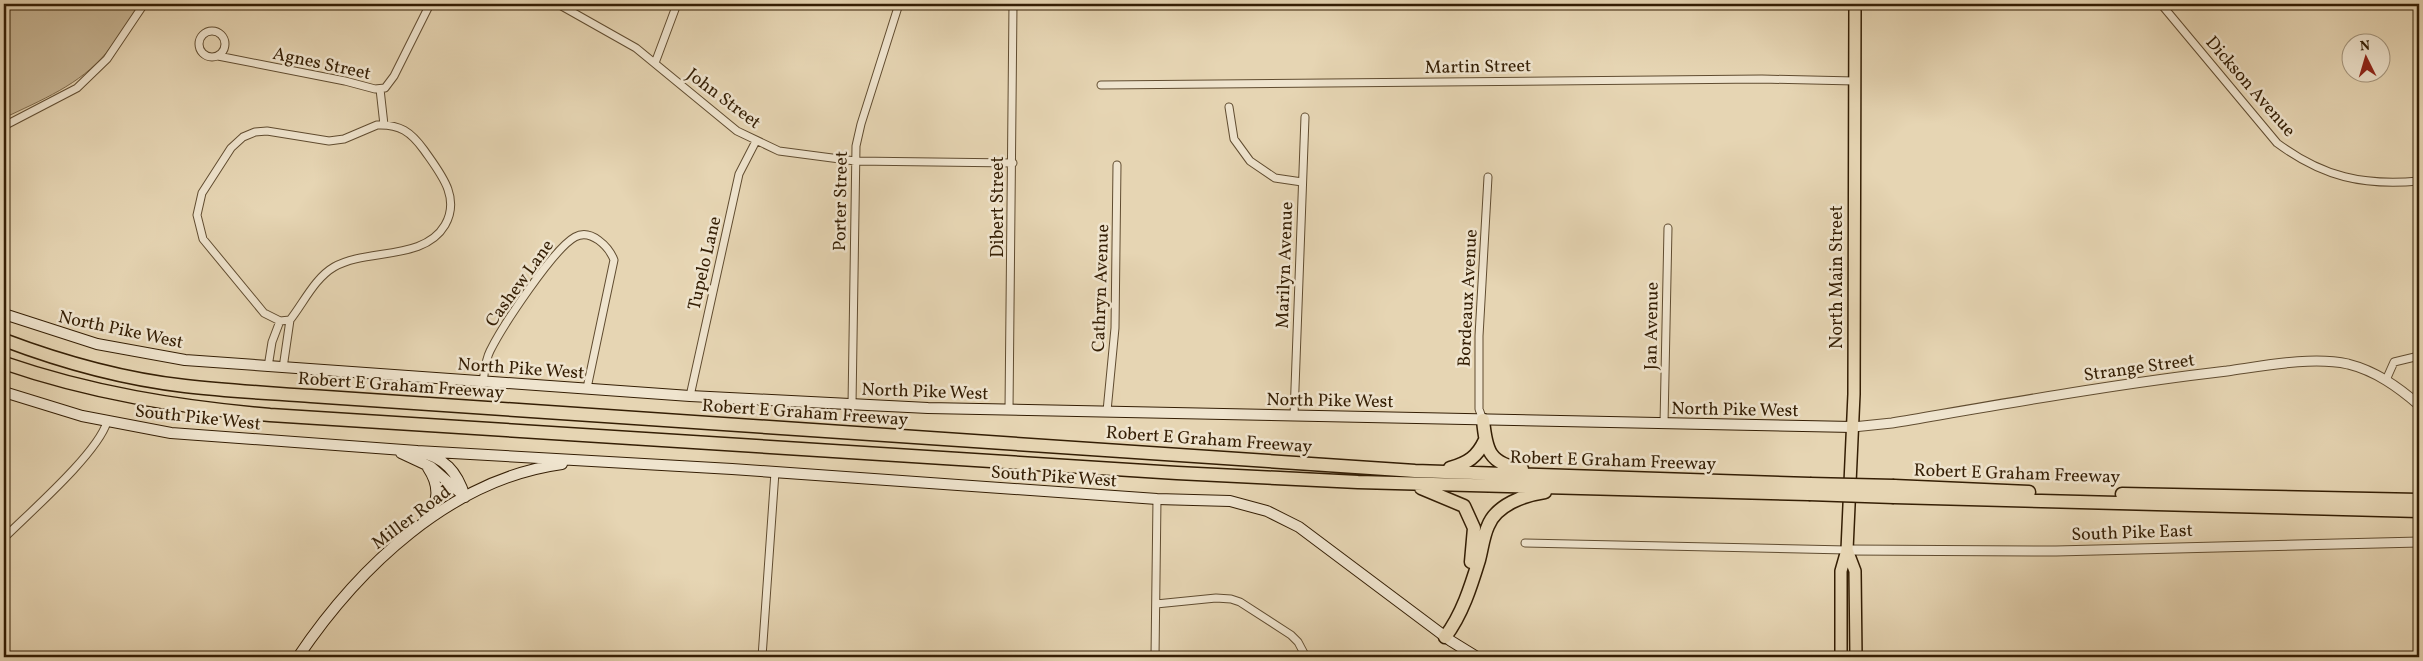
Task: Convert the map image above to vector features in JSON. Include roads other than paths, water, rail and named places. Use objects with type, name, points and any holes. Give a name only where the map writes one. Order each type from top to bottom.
[{"type":"highway","name":"Robert E Graham Freeway","points":[[4,340],[84,366],[184,386],[1564,482]]},
{"type":"highway","name":"Robert E Graham Freeway","points":[[4,363],[59,381],[110,394],[208,410],[1016,464],[1410,484],[1564,482],[2061,497],[2419,500]]},
{"type":"highway","points":[[1483,420],[1485,440],[1489,451],[1499,463],[1564,482]]},
{"type":"highway","points":[[1415,471],[1463,465],[1476,456],[1485,440]]},
{"type":"highway","points":[[1445,636],[1458,619],[1488,525],[1496,514],[1508,504],[1564,482]]},
{"type":"highway","points":[[1410,484],[1446,496],[1464,506],[1474,528],[1468,592]]},
{"type":"highway","name":"Robert E Graham Freeway","points":[[2124,498],[2419,511]]},
{"type":"main road","name":"North Main Street","points":[[1847,550],[1853,427],[1855,4]]},
{"type":"main road","name":"North Pike West","points":[[4,314],[68,336],[142,353],[185,360],[690,396],[852,405],[1009,410],[1853,427]]},
{"type":"main road","name":"South Pike West","points":[[4,392],[43,406],[107,422],[171,434],[418,451],[439,459],[453,470],[459,479],[465,497]]},
{"type":"main road","name":"South Pike West","points":[[392,450],[425,464],[465,497]]},
{"type":"main road","points":[[418,451],[582,460]]},
{"type":"main road","name":"South Pike West","points":[[582,460],[1157,499],[1230,501],[1267,511],[1299,527],[1445,636],[1478,657]]},
{"type":"main road","name":"Miller Road","points":[[298,657],[332,611],[357,582],[388,551],[419,528],[465,497],[497,482],[538,468],[582,460]]},
{"type":"main road","points":[[419,528],[433,510],[437,495],[436,482],[425,464]]},
{"type":"main road","points":[[1841,657],[1841,571],[1847,550]]},
{"type":"main road","points":[[1847,550],[1855,572],[1856,657]]},
{"type":"street","points":[[4,126],[77,88],[107,59],[144,4]]},
{"type":"street","name":"Agnes Street","points":[[218,56],[380,89],[390,82],[430,4]]},
{"type":"street","name":"John Street","points":[[558,4],[624,40],[655,63],[720,118],[756,141],[779,151],[855,161],[1013,163]]},
{"type":"street","points":[[655,63],[677,4]]},
{"type":"street","name":"Porter Street","points":[[852,405],[855,161],[860,124],[898,4]]},
{"type":"street","name":"Dibert Street","points":[[1009,410],[1013,163],[1013,4]]},
{"type":"street","name":"Dickson Avenue","points":[[2161,4],[2277,143],[2292,154],[2317,168],[2345,178],[2380,183],[2419,181]]},
{"type":"street","name":"Martin Street","points":[[1101,85],[1762,79],[1854,81]]},
{"type":"street","points":[[380,89],[384,125]]},
{"type":"street","points":[[1229,107],[1234,140],[1250,161],[1275,178],[1302,182]]},
{"type":"street","name":"Marilyn Avenue","points":[[1294,415],[1305,116]]},
{"type":"street","points":[[283,368],[290,320],[318,281],[335,266],[420,246],[441,232],[448,220],[451,210],[451,191],[434,163],[408,131],[384,125],[369,128],[344,139],[329,141],[267,131],[255,132],[243,138],[231,148],[202,194],[197,215],[203,239],[254,303],[270,317],[280,321],[290,320]]},
{"type":"street","name":"Tupelo Lane","points":[[690,396],[739,174],[756,141]]},
{"type":"street","name":"Cathryn Avenue","points":[[1107,411],[1115,328],[1117,165]]},
{"type":"street","name":"Bordeaux Avenue","points":[[1483,420],[1479,409],[1479,336],[1488,177]]},
{"type":"street","name":"Jan Avenue","points":[[1664,424],[1668,228]]},
{"type":"street","name":"Cashew Lane","points":[[483,381],[490,351],[522,300],[566,243],[582,235],[598,240],[607,247],[614,260],[587,388]]},
{"type":"street","points":[[268,367],[272,342],[280,321]]},
{"type":"street","points":[[2386,380],[2394,362],[2419,356]]},
{"type":"street","name":"Strange Street","points":[[1853,427],[1892,423],[2188,375],[2308,362],[2347,364],[2386,380],[2419,406]]},
{"type":"street","points":[[4,538],[90,450],[104,431],[107,422]]},
{"type":"street","points":[[762,657],[775,472]]},
{"type":"street","points":[[1155,657],[1157,499]]},
{"type":"street","name":"South Pike East","points":[[1847,550],[2056,551],[2419,542]]},
{"type":"street","points":[[1525,543],[1847,550]]},
{"type":"street","points":[[1156,604],[1216,598],[1240,602],[1291,636],[1298,642],[1306,657]]}]
